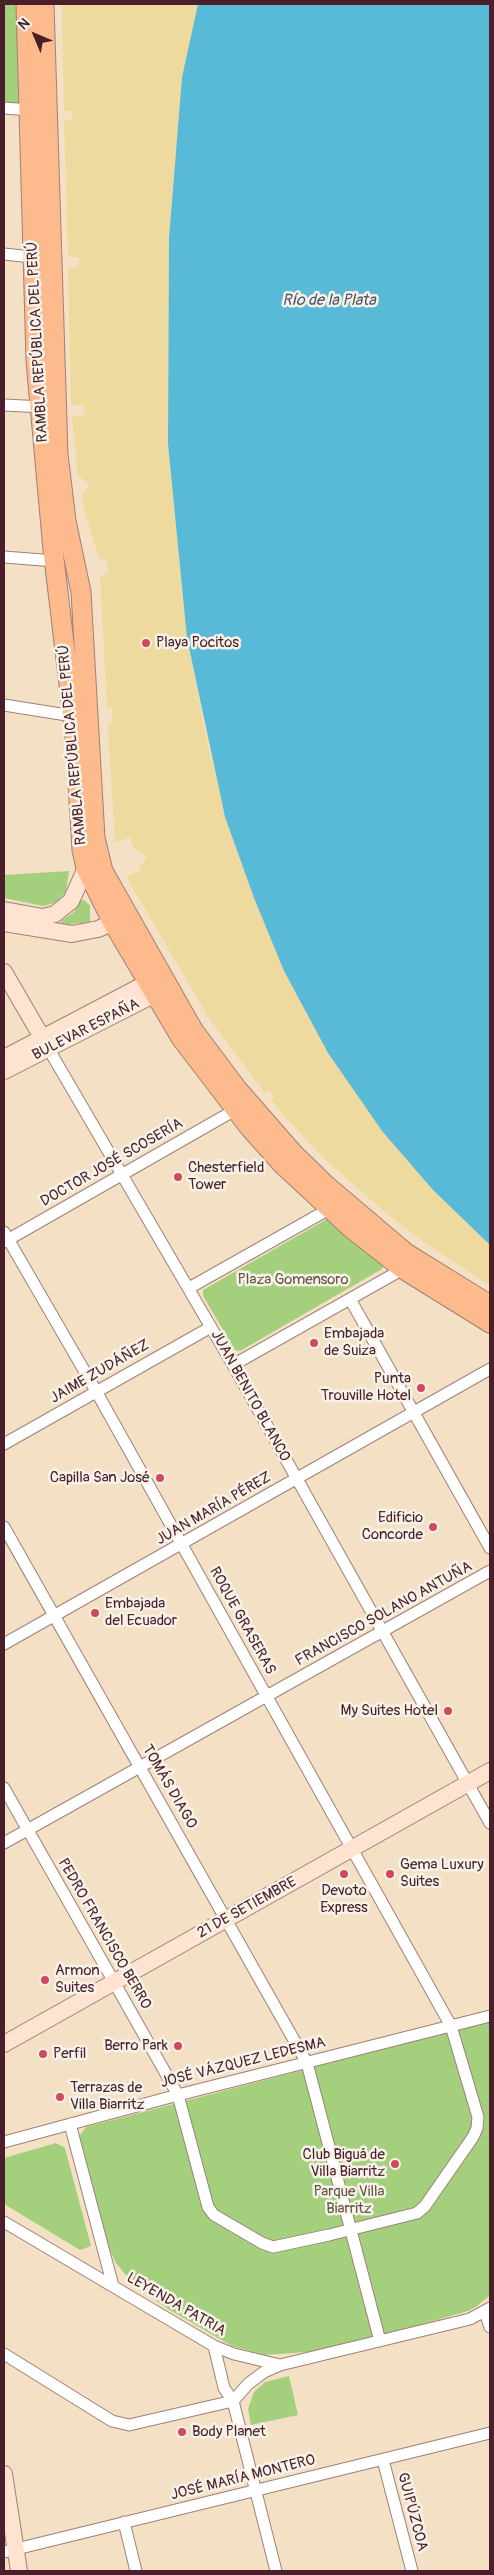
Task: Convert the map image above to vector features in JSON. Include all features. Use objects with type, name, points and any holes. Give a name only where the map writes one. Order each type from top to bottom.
[{"type":"main road","name":"RAMBLA REPÚBLICA DEL PERÚ","points":[[26,4],[32,258],[48,407],[60,484],[81,592],[96,849],[120,920]]},
{"type":"main road","points":[[38,4],[44,31]]},
{"type":"main road","name":"RAMBLA REPÚBLICA DEL PERÚ","points":[[44,4],[53,358],[48,407],[54,561],[73,716],[82,850],[86,868],[120,920],[181,1038],[235,1110],[282,1164],[329,1209],[403,1269],[490,1323]]},
{"type":"main road","points":[[32,258],[40,261],[42,268],[45,335],[53,358]]},
{"type":"main road","points":[[54,561],[65,566],[74,610],[84,625]]},
{"type":"main road","name":"RAMBLA REPÚBLICA DEL PERÚ","points":[[156,989],[193,1030],[238,1090],[293,1154],[320,1180],[406,1253],[490,1305]]},
{"type":"street","points":[[4,108],[30,110]]},
{"type":"street","points":[[4,254],[32,258]]},
{"type":"street","points":[[4,405],[48,407]]},
{"type":"street","points":[[4,557],[54,561]]},
{"type":"street","points":[[4,705],[73,716]]},
{"type":"street","points":[[4,910],[43,917],[61,911],[71,901],[86,868]]},
{"type":"street","points":[[4,923],[62,934],[90,931],[120,920]]},
{"type":"street","name":"JUAN BENITO BLANCO","points":[[4,972],[233,1365],[490,1823]]},
{"type":"street","name":"BULEVAR ESPAÑA","points":[[4,1058],[45,1043],[156,989]]},
{"type":"street","name":"BULEVAR ESPAÑA","points":[[4,1071],[45,1043]]},
{"type":"street","name":"DOCTOR JOSÉ SCOSERÍA","points":[[5,1238],[235,1110]]},
{"type":"street","points":[[189,1288],[329,1209]]},
{"type":"street","name":"ROQUE GRASERAS","points":[[5,1238],[96,1391],[451,2026],[478,2117],[473,2137],[438,2190],[417,2213],[329,2235],[268,2246],[214,2214],[208,2207],[178,2095]]},
{"type":"street","points":[[233,1365],[403,1269]]},
{"type":"street","points":[[350,1299],[490,1548]]},
{"type":"street","name":"JAIME ZUDÁÑEZ","points":[[4,1444],[211,1327]]},
{"type":"street","name":"JUAN MARÍA PÉREZ","points":[[4,1644],[182,1545],[490,1368]]},
{"type":"street","name":"TOMÁS DIAGO","points":[[4,1527],[307,2063],[380,2341]]},
{"type":"street","name":"FRANCISCO SOLANO ANTUÑA","points":[[4,1842],[490,1572]]},
{"type":"street","name":"21 DE SETIEMBRE","points":[[4,2044],[490,1771]]},
{"type":"street","name":"PEDRO FRANCISCO BERRO","points":[[4,1788],[178,2095]]},
{"type":"street","name":"JOSÉ VÁZQUEZ LEDESMA","points":[[4,2142],[178,2095],[490,2016]]},
{"type":"street","points":[[70,2124],[113,2286]]},
{"type":"street","name":"LEYENDA PATRIA","points":[[4,2222],[214,2346],[234,2354],[280,2365],[470,2319],[488,2310]]},
{"type":"street","points":[[488,2310],[490,2327]]},
{"type":"street","points":[[214,2346],[224,2388],[233,2401],[276,2571]]},
{"type":"street","points":[[4,2354],[117,2424],[129,2425],[233,2401],[248,2384],[264,2372],[280,2365]]},
{"type":"street","name":"JOSÉ MARÍA MONTERO","points":[[10,2551],[490,2433]]},
{"type":"street","name":"GUIPÚZCOA","points":[[383,2460],[412,2571]]},
{"type":"street","points":[[4,2474],[10,2551],[19,2571]]},
{"type":"street","points":[[124,2522],[136,2571]]},
{"type":"green space","points":[[4,4],[21,4],[20,102],[15,104],[4,103]]},
{"type":"green space","points":[[69,871],[66,892],[55,903],[43,906],[4,898],[4,875]]},
{"type":"green space","points":[[80,900],[84,900],[90,905],[90,922],[62,925],[61,921],[74,912]]},
{"type":"green space","name":"Plaza Gomensoro","points":[[327,1219],[384,1265],[382,1269],[240,1351],[235,1350],[203,1296],[203,1290]]},
{"type":"green space","name":"Parque Villa Biarritz","points":[[490,2021],[490,2295],[477,2306],[468,2311],[395,2332],[308,2352],[264,2355],[232,2346],[168,2309],[133,2284],[116,2263],[103,2235],[79,2137],[86,2127]]},
{"type":"green space","points":[[56,2143],[65,2148],[91,2246],[80,2250],[4,2204],[4,2158]]},
{"type":"green space","points":[[289,2376],[298,2415],[251,2425],[248,2409],[254,2392],[265,2382]]},
{"type":"sand","name":"Playa Pocitos","points":[[62,4],[198,4],[182,77],[169,238],[168,444],[187,638],[207,740],[225,817],[254,898],[284,971],[328,1053],[382,1131],[433,1190],[490,1245],[490,1286],[424,1242],[387,1214],[327,1161],[284,1116],[271,1100],[275,1097],[270,1090],[265,1093],[210,1020],[126,876],[141,871],[139,867],[147,857],[132,846],[130,837],[115,843],[108,723],[113,725],[112,706],[107,709],[100,575],[108,574],[107,559],[99,559],[81,497],[90,484],[78,476],[72,416],[85,415],[84,405],[71,405],[68,268],[78,267],[79,257],[68,257],[64,120],[72,119],[72,111],[64,111]]},
{"type":"water","name":"Río de la Plata","points":[[198,4],[490,4],[490,1245],[433,1190],[382,1131],[328,1053],[284,971],[254,898],[225,817],[187,638],[168,444],[169,238],[182,77]]},
{"type":"place","name":"Playa Pocitos","points":[[146,643]]},
{"type":"place","name":"Chesterfield Tower","points":[[178,1177]]},
{"type":"place","name":"Embajada de Suiza","points":[[314,1343]]},
{"type":"place","name":"Punta Trouville Hotel","points":[[421,1388]]},
{"type":"place","name":"Capilla San José","points":[[160,1478]]},
{"type":"place","name":"Edificio Concorde","points":[[433,1527]]},
{"type":"place","name":"Embajada del Ecuador","points":[[95,1613]]},
{"type":"place","name":"My Suites Hotel","points":[[448,1711]]},
{"type":"place","name":"Devoto Express","points":[[344,1874]]},
{"type":"place","name":"Gema Luxury Suites","points":[[390,1874]]},
{"type":"place","name":"Armon Suites","points":[[45,1980]]},
{"type":"place","name":"Berro Park","points":[[178,2046]]},
{"type":"place","name":"Perfil","points":[[43,2054]]},
{"type":"place","name":"Terrazas de Villa Biarritz","points":[[60,2097]]},
{"type":"place","name":"Club Biguá de Villa Biarritz","points":[[395,2164]]},
{"type":"place","name":"Body Planet","points":[[182,2432]]}]
